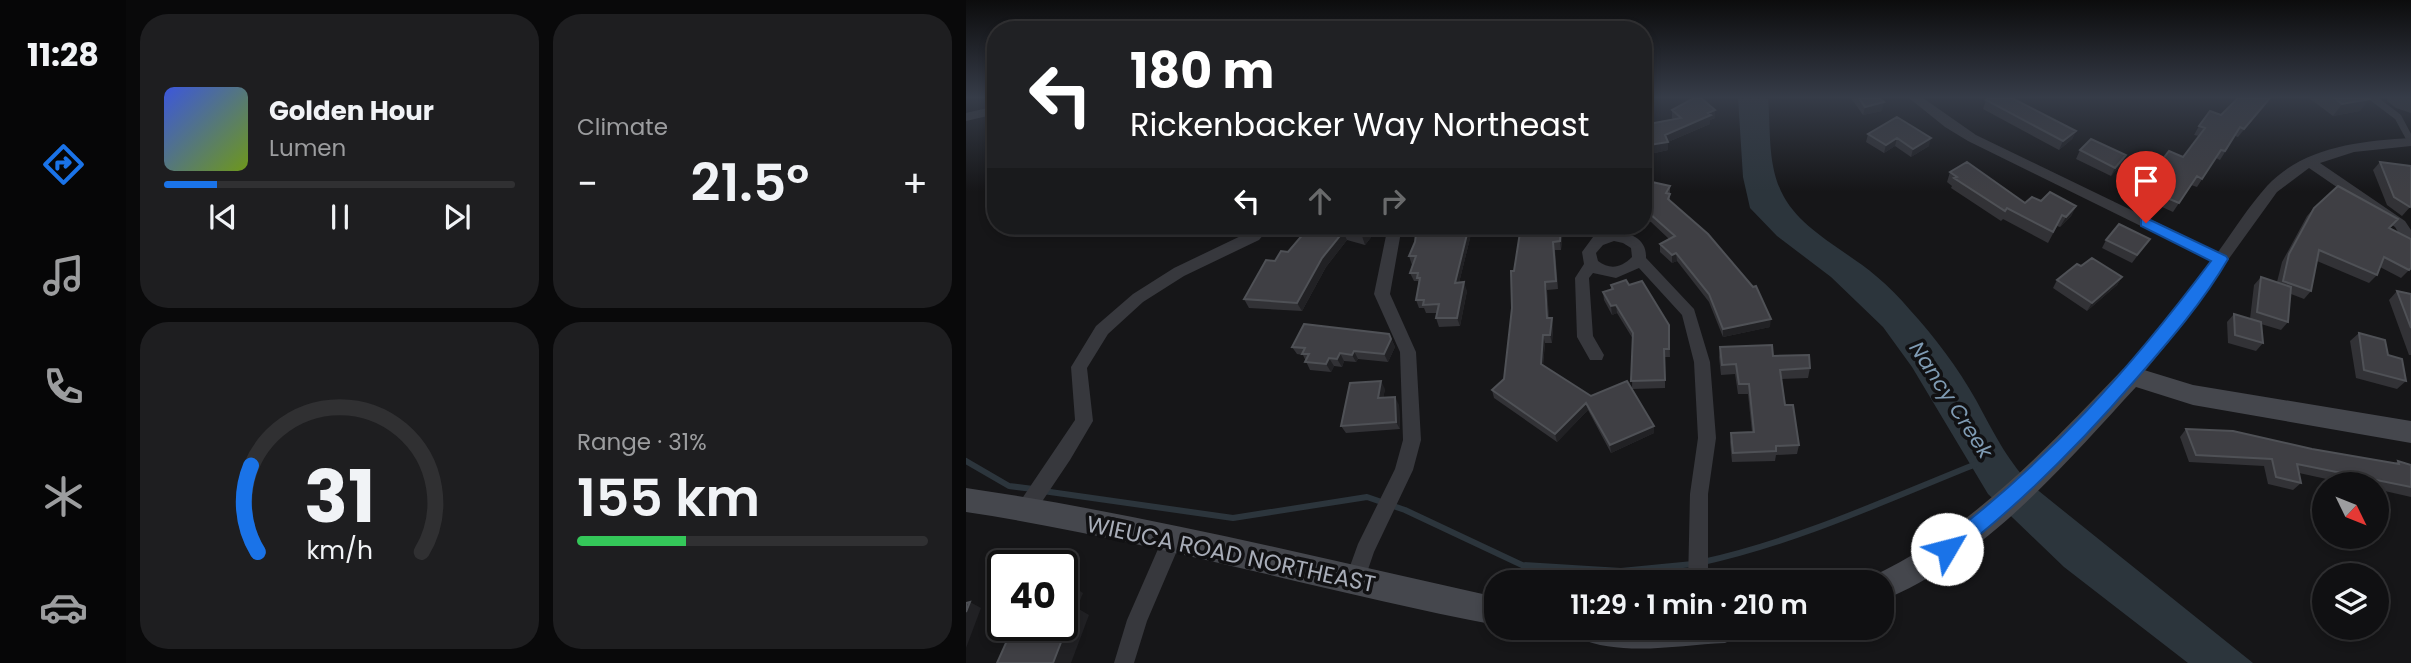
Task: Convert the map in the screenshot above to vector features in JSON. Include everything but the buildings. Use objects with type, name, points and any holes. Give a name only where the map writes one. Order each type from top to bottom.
[{"type":"street","points":[[1957,129],[2221,259]]},
{"type":"street","points":[[1894,580],[1932,560],[1990,517],[2089,421],[2131,376],[2272,189],[2291,172],[2308,161],[2350,148],[2411,141]]},
{"type":"street","points":[[2308,161],[2400,224],[2411,241]]},
{"type":"street","points":[[1027,506],[1084,421],[1079,367],[1102,331],[1138,298],[1179,272],[1255,235]]},
{"type":"street","points":[[1355,580],[1365,550],[1404,470],[1412,440],[1408,352],[1381,294],[1393,235]]},
{"type":"street","points":[[1639,259],[1620,272],[1604,272],[1591,264],[1589,258],[1592,246],[1613,236],[1635,242],[1639,247],[1639,259],[1689,313],[1702,362],[1707,438],[1698,501],[1698,570]]},
{"type":"street","points":[[1591,264],[1582,278],[1585,337],[1596,355]]},
{"type":"street","points":[[2131,376],[2193,395],[2411,432]]},
{"type":"street","name":"WIEUCA ROAD NORTHEAST","points":[[966,500],[1027,506],[1484,608]]},
{"type":"street","points":[[1124,663],[1141,610],[1172,539]]},
{"type":"water","name":"Nancy Creek","points":[[1740,129],[1770,129],[1775,174],[1792,209],[1814,230],[1880,280],[1919,320],[1954,364],[2006,454],[2030,484],[2253,663],[2188,663],[2064,567],[1988,494],[1912,367],[1883,327],[1831,277],[1777,236],[1750,208],[1743,177]]},
{"type":"waterway","points":[[966,461],[1009,486],[1033,489]]},
{"type":"waterway","name":"Nancy Creek","points":[[1703,562],[1807,531],[1976,464]]},
{"type":"waterway","points":[[1043,491],[1233,518],[1367,497],[1405,510],[1522,565],[1621,571],[1693,564]]},
{"type":"route","points":[[1947,549],[1990,517],[2089,421],[2165,335],[2221,259],[2146,223]]}]
